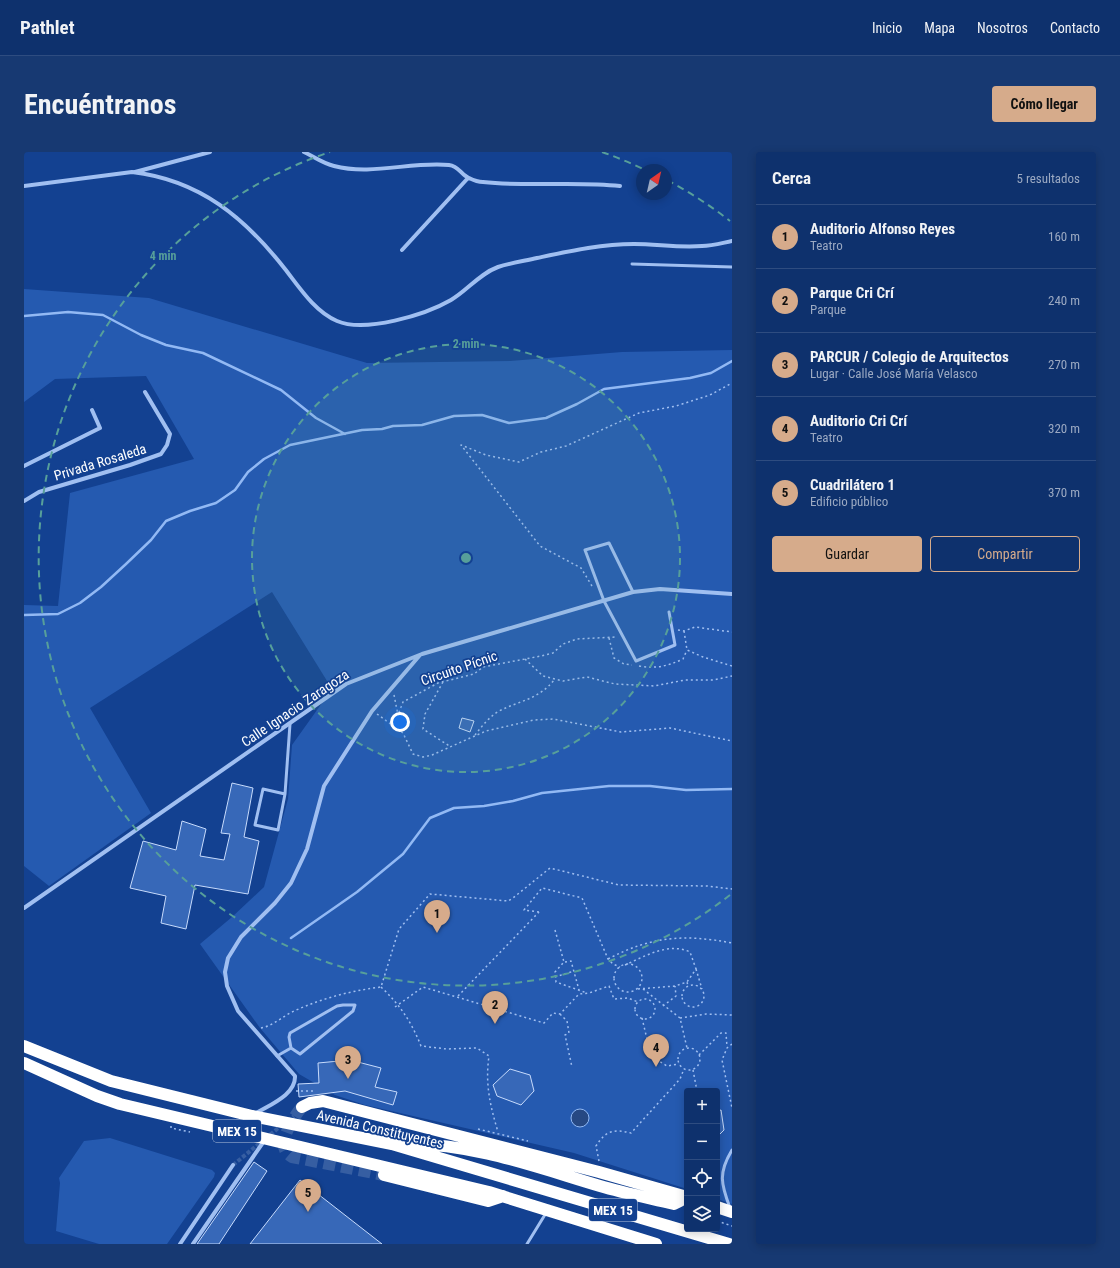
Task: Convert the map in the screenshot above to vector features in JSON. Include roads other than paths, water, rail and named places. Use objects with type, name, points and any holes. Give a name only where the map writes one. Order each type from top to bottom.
[{"type":"highway","name":"Avenida Constituyentes","points":[[24,1046],[111,1081],[252,1116],[392,1144],[729,1244]]},
{"type":"highway","name":"MEX 15","points":[[24,1063],[97,1096],[120,1104],[503,1196],[656,1244]]},
{"type":"highway","points":[[302,1106],[316,1101],[323,1101],[599,1172],[684,1196]]},
{"type":"highway","points":[[392,1144],[431,1144],[463,1148],[489,1153],[602,1187],[674,1204],[684,1198]]},
{"type":"highway","points":[[384,1175],[488,1201],[503,1196]]},
{"type":"highway","points":[[720,1207],[731,1209]]},
{"type":"street","points":[[24,186],[132,172],[210,152]]},
{"type":"street","points":[[304,152],[334,166],[366,169],[434,164],[452,165],[461,170],[468,178],[482,182],[545,185],[603,184],[620,186]]},
{"type":"street","points":[[132,172],[148,174],[175,182],[192,188],[212,200],[257,235],[309,299],[327,316],[338,322],[357,326],[404,318],[428,310],[451,299],[483,273],[499,266],[592,247],[634,244],[703,246],[732,242]]},
{"type":"street","points":[[402,250],[468,178]]},
{"type":"street","name":"Privada Rosaleda","points":[[24,500],[39,492],[130,465],[161,454],[167,445],[170,434],[145,392]]},
{"type":"street","points":[[24,466],[100,428],[92,410]]},
{"type":"street","name":"Calle Ignacio Zaragoza","points":[[24,908],[346,684],[422,654],[633,592],[660,589],[732,594]]},
{"type":"street","points":[[252,1116],[291,1091],[295,1082],[292,1072],[238,1012],[226,986],[225,972],[228,958],[241,937],[275,903],[296,873],[307,849],[324,786],[372,711],[422,654]]},
{"type":"street","points":[[193,1244],[266,1138]]},
{"type":"street","points":[[180,1244],[233,1165]]},
{"type":"lane","points":[[632,264],[732,267]]},
{"type":"lane","points":[[633,592],[609,543],[585,550],[602,601],[624,636],[636,661],[675,645],[669,612]]},
{"type":"lane","points":[[285,794],[263,789],[255,825],[278,830],[285,794],[290,724]]},
{"type":"lane","points":[[355,1005],[352,1011],[300,1054],[291,1048],[289,1036],[295,1029],[336,1006],[355,1005]]},
{"type":"lane","points":[[276,1056],[291,1048]]},
{"type":"lane","points":[[731,1209],[722,1187],[722,1174],[726,1160],[732,1150]]},
{"type":"lane","points":[[527,1244],[548,1209]]},
{"type":"waterway","points":[[24,316],[68,312],[103,315],[141,335],[166,345],[203,353],[281,390],[316,418],[345,434]]},
{"type":"waterway","points":[[24,615],[58,614],[80,603],[101,587],[126,564],[151,540],[166,521],[190,511],[216,503],[235,490],[248,472],[264,459],[290,445],[362,430],[382,429],[393,426],[422,425],[454,416],[482,415],[509,423],[546,418],[577,404],[604,389],[690,378],[711,373],[732,361]]},
{"type":"waterway","points":[[291,938],[357,892],[403,854],[430,818],[454,808],[484,806],[513,801],[542,793],[609,786],[650,786],[686,790],[732,789]]},
{"type":"tunnel","points":[[302,1107],[293,1119],[284,1139],[285,1150],[289,1155],[292,1157],[384,1175]]},
{"type":"tunnel","points":[[288,1121],[294,1116]]},
{"type":"tunnel","points":[[233,1165],[282,1125]]},
{"type":"place","name":"Auditorio Alfonso Reyes","points":[[437,933]]},
{"type":"place","name":"Parque Cri Crí","points":[[495,1024]]},
{"type":"place","name":"Auditorio Cri Crí","points":[[656,1067]]},
{"type":"place","name":"PARCUR / Colegio de Arquitectos","points":[[348,1079]]},
{"type":"place","name":"Cuadrilátero 1","points":[[308,1212]]}]
